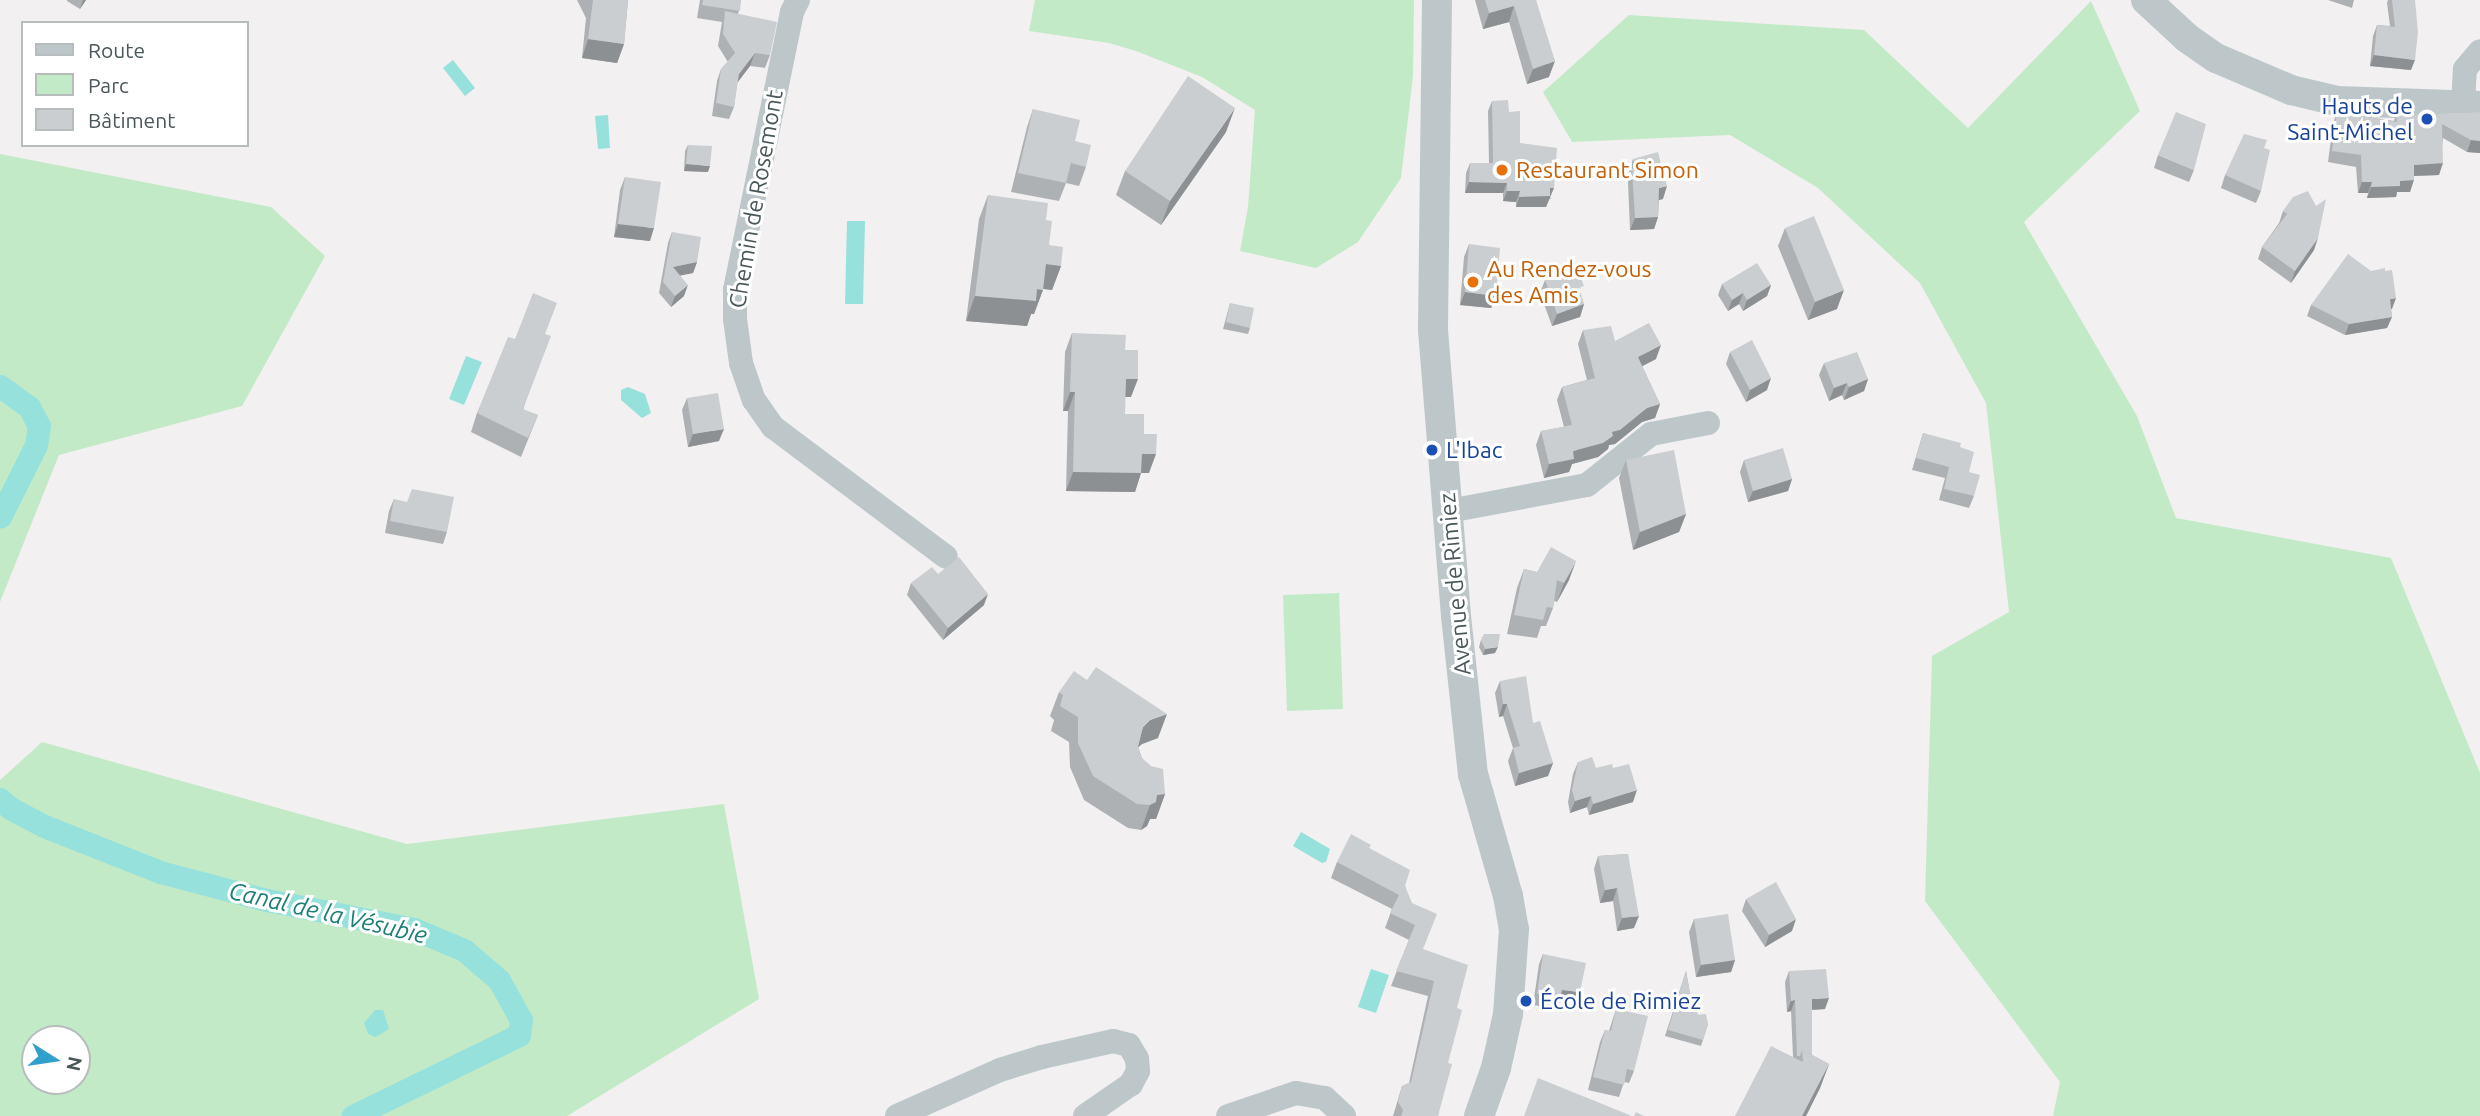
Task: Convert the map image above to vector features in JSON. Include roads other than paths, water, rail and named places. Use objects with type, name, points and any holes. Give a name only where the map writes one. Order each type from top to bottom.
[{"type":"street","name":"Chemin de Rosemont","points":[[798,0],[792,12],[735,290],[735,319],[741,363],[754,400],[773,427],[946,557]]},
{"type":"street","name":"Avenue de Rimiez","points":[[1437,0],[1432,303],[1456,616],[1473,774],[1508,895],[1514,929],[1508,1014],[1496,1068],[1479,1116]]},
{"type":"street","points":[[2146,0],[2186,38],[2216,58],[2291,90],[2337,101],[2472,106],[2465,69],[2480,51]]},
{"type":"street","points":[[1449,511],[1587,485],[1651,434],[1708,423]]},
{"type":"street","points":[[897,1116],[1000,1070],[1042,1057],[1113,1041],[1129,1045],[1138,1071],[1131,1084],[1085,1116]]},
{"type":"street","points":[[1228,1116],[1304,1094],[1325,1098],[1344,1116]]},
{"type":"water","points":[[453,60],[475,88],[465,96],[443,68]]},
{"type":"water","points":[[608,115],[610,148],[598,149],[595,116]]},
{"type":"water","points":[[847,221],[865,221],[863,304],[845,304]]},
{"type":"water","points":[[466,356],[482,362],[464,405],[449,399]]},
{"type":"water","points":[[628,387],[645,394],[651,413],[642,418],[621,400],[621,390]]},
{"type":"water","points":[[1301,832],[1330,849],[1326,862],[1322,863],[1293,846]]},
{"type":"water","points":[[1371,969],[1389,975],[1376,1013],[1358,1007]]},
{"type":"water","points":[[375,1010],[383,1010],[389,1029],[376,1037],[368,1034],[364,1023]]},
{"type":"waterway","name":"Canal de la Vésubie","points":[[0,386],[29,407],[39,426],[36,445],[0,517]]},
{"type":"waterway","name":"Canal de la Vésubie","points":[[0,799],[10,808],[44,826],[160,872],[267,900],[414,929],[464,950],[499,980],[521,1020],[519,1035],[353,1116]]},
{"type":"place","name":"Hauts de Saint-Michel","points":[[2427,119]]},
{"type":"place","name":"Restaurant Simon","points":[[1502,170]]},
{"type":"place","name":"Au Rendez-vous des Amis","points":[[1473,282]]},
{"type":"place","name":"L'Ibac","points":[[1432,450]]},
{"type":"place","name":"École de Rimiez","points":[[1526,1001]]}]
